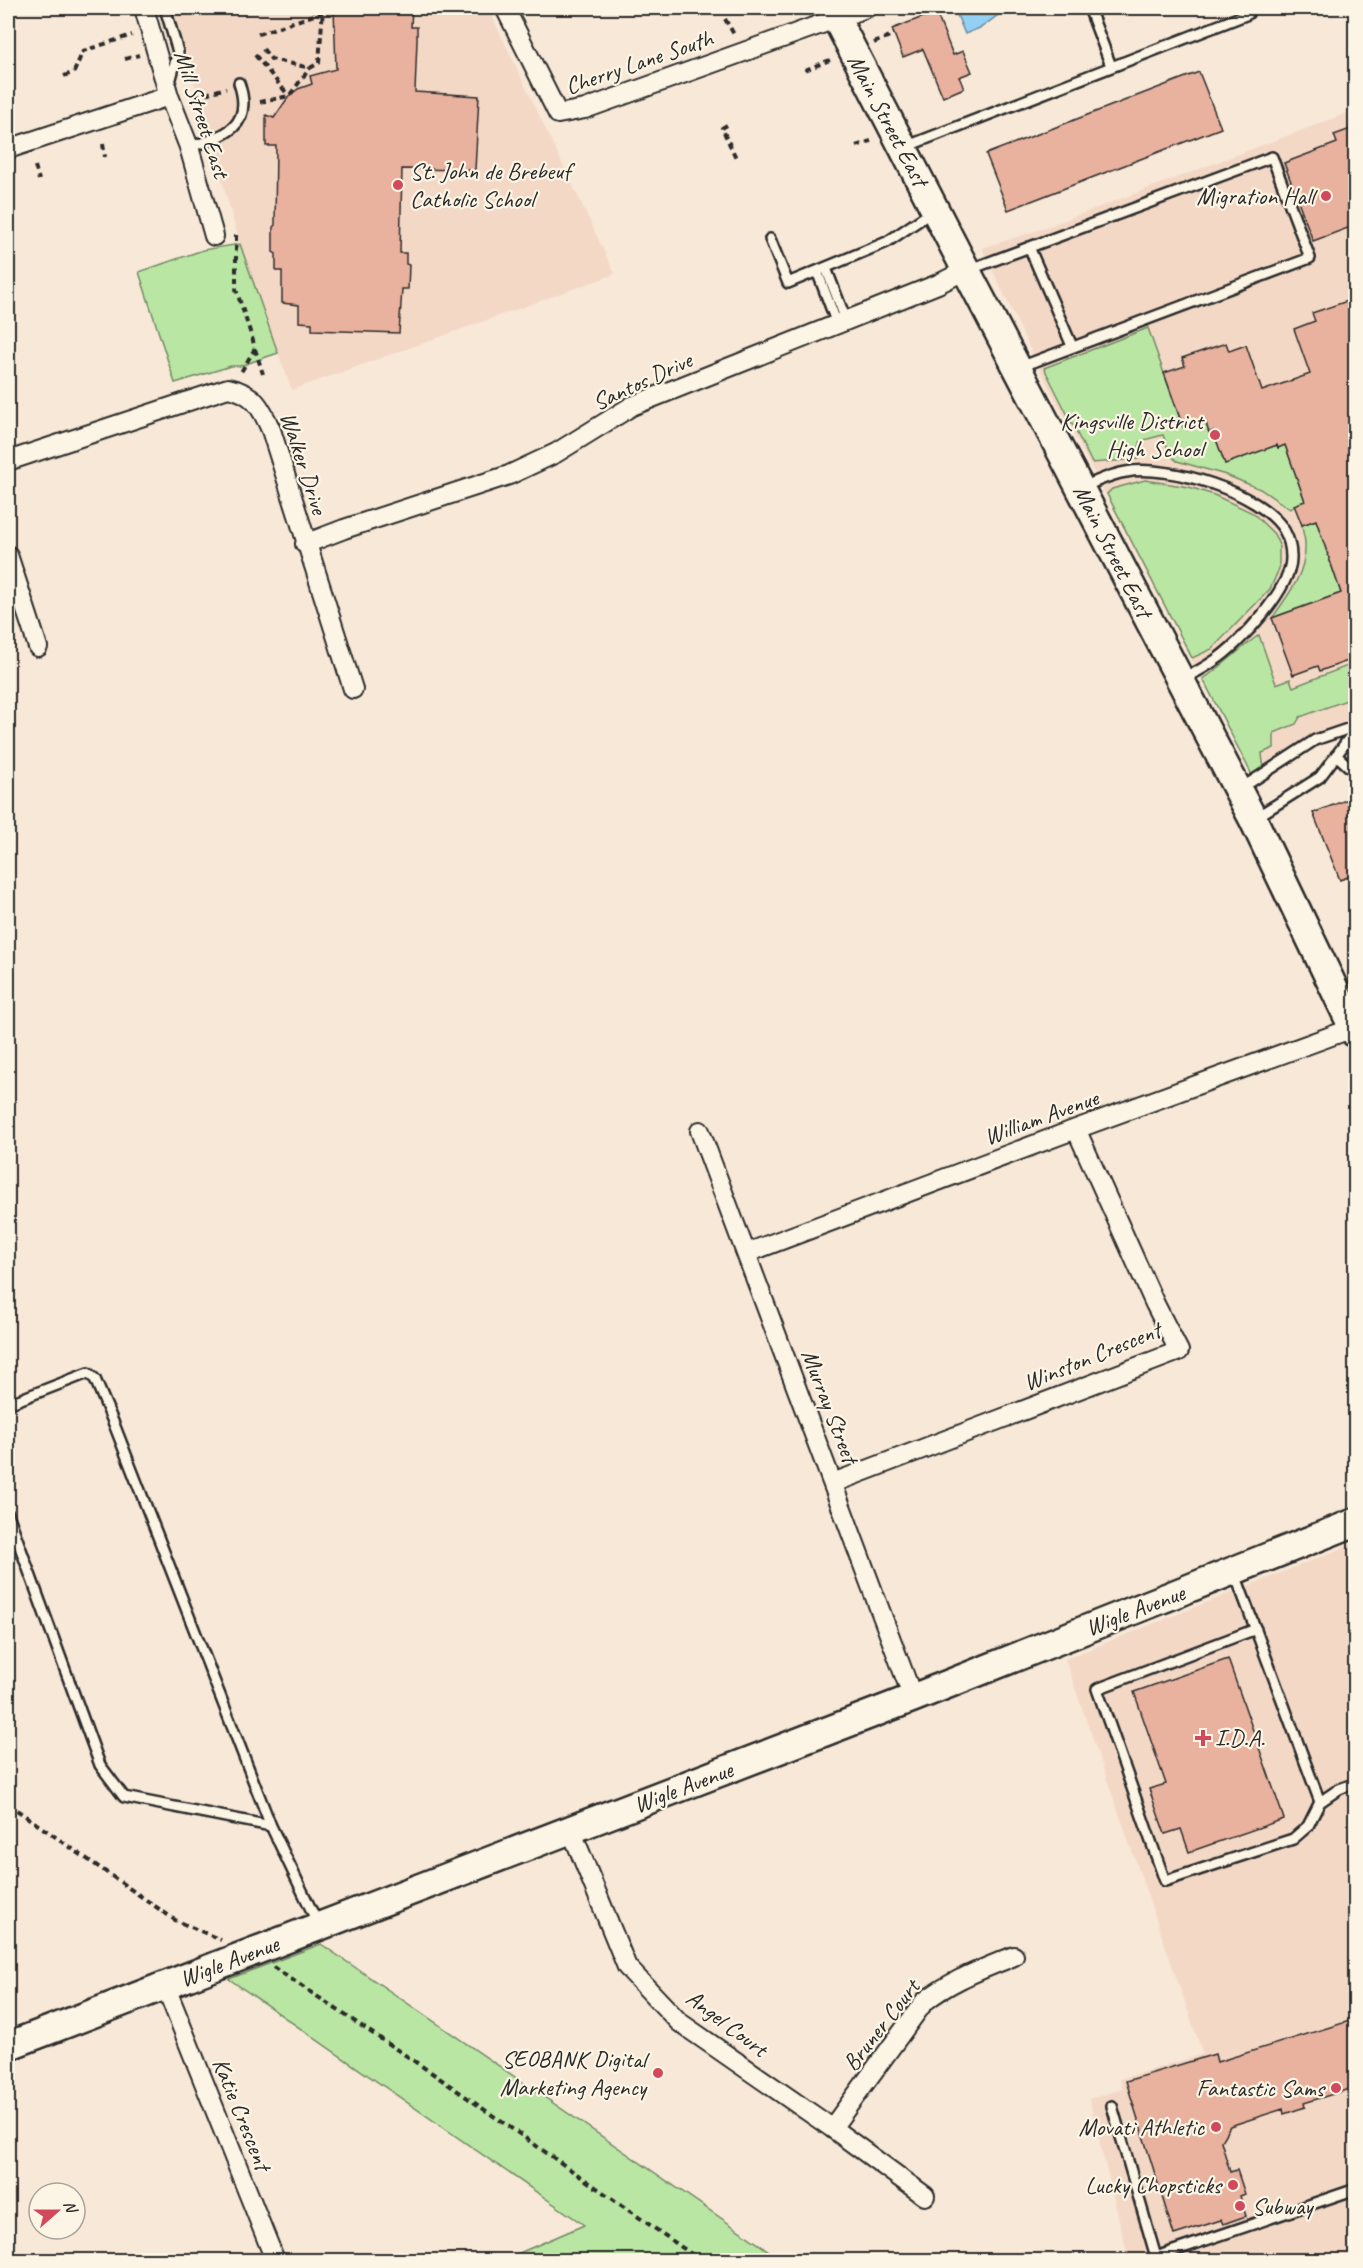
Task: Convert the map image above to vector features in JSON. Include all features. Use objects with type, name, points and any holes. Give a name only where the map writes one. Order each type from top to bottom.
[{"type":"street","name":"Mill Street East","points":[[144,8],[168,94],[189,147],[214,236]]},
{"type":"street","name":"Cherry Lane South","points":[[505,8],[558,114],[585,109],[834,13],[866,8]]},
{"type":"street","name":"Main Street East","points":[[834,13],[1253,819],[1354,1031]]},
{"type":"street","points":[[8,148],[168,94]]},
{"type":"street","name":"Santos Drive","points":[[305,544],[344,529],[509,476],[556,453],[632,406],[938,284],[966,270]]},
{"type":"street","name":"Walker Drive","points":[[8,461],[228,388],[242,391],[262,410],[271,430],[352,689]]},
{"type":"street","points":[[8,555],[38,647]]},
{"type":"street","name":"William Avenue","points":[[747,1253],[1076,1129],[1354,1031]]},
{"type":"street","name":"Winston Crescent","points":[[833,1483],[1179,1352],[1076,1129]]},
{"type":"street","name":"Murray Street","points":[[700,1131],[913,1698]]},
{"type":"street","name":"Wigle Avenue","points":[[8,2046],[913,1698],[1356,1522]]},
{"type":"street","name":"Angel Court","points":[[571,1830],[627,1967],[680,2022],[925,2196]]},
{"type":"street","name":"Bruner Court","points":[[832,2128],[924,2002],[940,1988],[957,1979],[1014,1956]]},
{"type":"street","name":"Katie Crescent","points":[[165,1985],[275,2260]]},
{"type":"lane","points":[[165,8],[178,52],[168,94]]},
{"type":"lane","points":[[1089,8],[1111,66]]},
{"type":"lane","points":[[903,148],[1248,14]]},
{"type":"lane","points":[[189,147],[217,139],[234,128],[241,118],[244,105],[235,84]]},
{"type":"lane","points":[[966,270],[1272,157],[1310,258],[1018,368]]},
{"type":"lane","points":[[770,239],[788,283],[887,242],[935,210]]},
{"type":"lane","points":[[1029,247],[1072,346]]},
{"type":"lane","points":[[821,270],[841,322]]},
{"type":"lane","points":[[1081,488],[1126,472],[1152,471],[1178,475],[1238,494],[1270,514],[1284,530],[1291,558],[1289,574],[1279,594],[1239,639],[1215,661],[1180,680]]},
{"type":"lane","points":[[1238,790],[1316,740],[1356,727]]},
{"type":"lane","points":[[1253,819],[1268,812],[1320,777],[1356,727]]},
{"type":"lane","points":[[1336,755],[1356,773]]},
{"type":"lane","points":[[8,1404],[88,1373],[95,1379],[270,1826],[319,1926]]},
{"type":"lane","points":[[8,1514],[100,1765],[124,1797],[270,1826]]},
{"type":"lane","points":[[1234,1572],[1320,1802]]},
{"type":"lane","points":[[1256,1629],[1097,1689],[1165,1881],[1293,1839],[1308,1826],[1320,1802],[1339,1789],[1356,1783]]},
{"type":"lane","points":[[1112,2106],[1156,2257],[1356,2189]]},
{"type":"path","points":[[258,34],[325,10],[319,63],[310,68],[289,96],[260,102]]},
{"type":"path","points":[[725,19],[738,42]]},
{"type":"path","points":[[874,43],[894,34]]},
{"type":"path","points":[[64,76],[74,72],[83,51],[133,35]]},
{"type":"path","points":[[263,49],[271,59],[310,68]]},
{"type":"path","points":[[125,59],[140,55]]},
{"type":"path","points":[[255,55],[289,96]]},
{"type":"path","points":[[805,70],[830,60]]},
{"type":"path","points":[[195,97],[235,84]]},
{"type":"path","points":[[727,125],[722,128],[737,160]]},
{"type":"path","points":[[856,146],[871,141]]},
{"type":"path","points":[[103,144],[105,157]]},
{"type":"path","points":[[35,166],[39,180]]},
{"type":"path","points":[[236,235],[236,289],[263,374]]},
{"type":"path","points":[[241,372],[254,350],[254,344]]},
{"type":"path","points":[[8,1804],[175,1920],[250,1953],[432,2073],[700,2260]]},
{"type":"shaded area","name":"St. John de Brebeuf Catholic School","points":[[173,8],[488,8],[615,274],[292,390],[240,244]]},
{"type":"shaded area","name":"Kingsville District High School","points":[[1355,110],[1355,727],[1253,777],[1040,370],[982,248],[1036,231]]},
{"type":"shaded area","points":[[1355,1543],[1355,2260],[1129,2260],[1089,2099],[1122,2089],[1120,2079],[1203,2054],[1065,1659]]},
{"type":"green space","points":[[240,244],[278,353],[240,366],[231,366],[175,383],[139,272],[203,250]]},
{"type":"green space","points":[[1148,328],[1183,427],[1205,420],[1209,432],[1213,431],[1225,463],[1277,445],[1278,448],[1285,445],[1305,501],[1290,509],[1260,489],[1226,475],[1177,461],[1170,455],[1163,435],[1140,441],[1138,459],[1092,463],[1044,368]]},
{"type":"green space","points":[[1145,480],[1189,487],[1214,495],[1253,513],[1274,534],[1279,545],[1279,569],[1270,589],[1212,649],[1192,658],[1107,494],[1112,489]]},
{"type":"green space","points":[[1316,520],[1341,593],[1272,618],[1300,574],[1305,554],[1302,525]]},
{"type":"green space","points":[[1259,635],[1276,684],[1290,679],[1293,687],[1355,663],[1355,697],[1300,717],[1296,724],[1274,733],[1274,748],[1262,753],[1266,771],[1253,777],[1203,679]]},
{"type":"green space","points":[[321,1944],[782,2260],[503,2260],[584,2225],[229,1979]]},
{"type":"water","points":[[976,8],[993,8],[998,15],[982,27],[965,34],[957,15]]},
{"type":"building","points":[[334,8],[412,8],[411,27],[417,27],[415,92],[479,96],[475,170],[402,169],[400,253],[406,253],[406,264],[409,265],[408,289],[402,289],[399,333],[312,330],[312,323],[299,322],[299,305],[282,303],[282,271],[276,271],[276,254],[273,252],[276,146],[266,146],[266,115],[274,118],[289,96],[298,89],[312,84],[310,76],[336,69]]},
{"type":"building","points":[[936,12],[953,55],[963,51],[972,72],[959,77],[964,88],[943,97],[923,49],[903,57],[892,29]]},
{"type":"building","points":[[1199,72],[1221,128],[1008,210],[986,154]]},
{"type":"building","name":"Migration Hall","points":[[1356,127],[1356,225],[1313,241],[1284,163],[1337,143],[1334,135]]},
{"type":"building","points":[[1356,298],[1356,658],[1320,671],[1318,666],[1293,675],[1272,618],[1341,593],[1316,520],[1302,525],[1294,505],[1305,501],[1285,445],[1278,448],[1277,445],[1225,464],[1213,431],[1209,433],[1205,420],[1183,427],[1164,373],[1185,366],[1182,358],[1226,343],[1229,351],[1246,345],[1262,391],[1310,374],[1294,329],[1315,321],[1312,313]]},
{"type":"building","points":[[1356,796],[1356,874],[1340,880],[1313,813]]},
{"type":"building","name":"I.D.A.","points":[[1228,1659],[1284,1819],[1189,1852],[1181,1829],[1165,1834],[1149,1789],[1166,1784],[1134,1692]]},
{"type":"building","points":[[1356,2019],[1356,2087],[1304,2103],[1305,2107],[1284,2114],[1283,2109],[1230,2126],[1221,2141],[1230,2172],[1237,2170],[1245,2194],[1240,2196],[1246,2216],[1223,2224],[1221,2220],[1174,2235],[1126,2081],[1215,2054],[1217,2062]]},
{"type":"place","name":"St. John de Brebeuf Catholic School","points":[[398,185]]},
{"type":"place","name":"Migration Hall","points":[[1326,196]]},
{"type":"place","name":"Kingsville District High School","points":[[1215,435]]},
{"type":"place","name":"I.D.A.","points":[[1203,1738]]},
{"type":"place","name":"SEOBANK Digital Marketing Agency","points":[[658,2073]]},
{"type":"place","name":"Fantastic Sams","points":[[1336,2088]]},
{"type":"place","name":"Movati Athletic","points":[[1216,2127]]},
{"type":"place","name":"Lucky Chopsticks","points":[[1233,2185]]},
{"type":"place","name":"Subway","points":[[1240,2206]]}]
